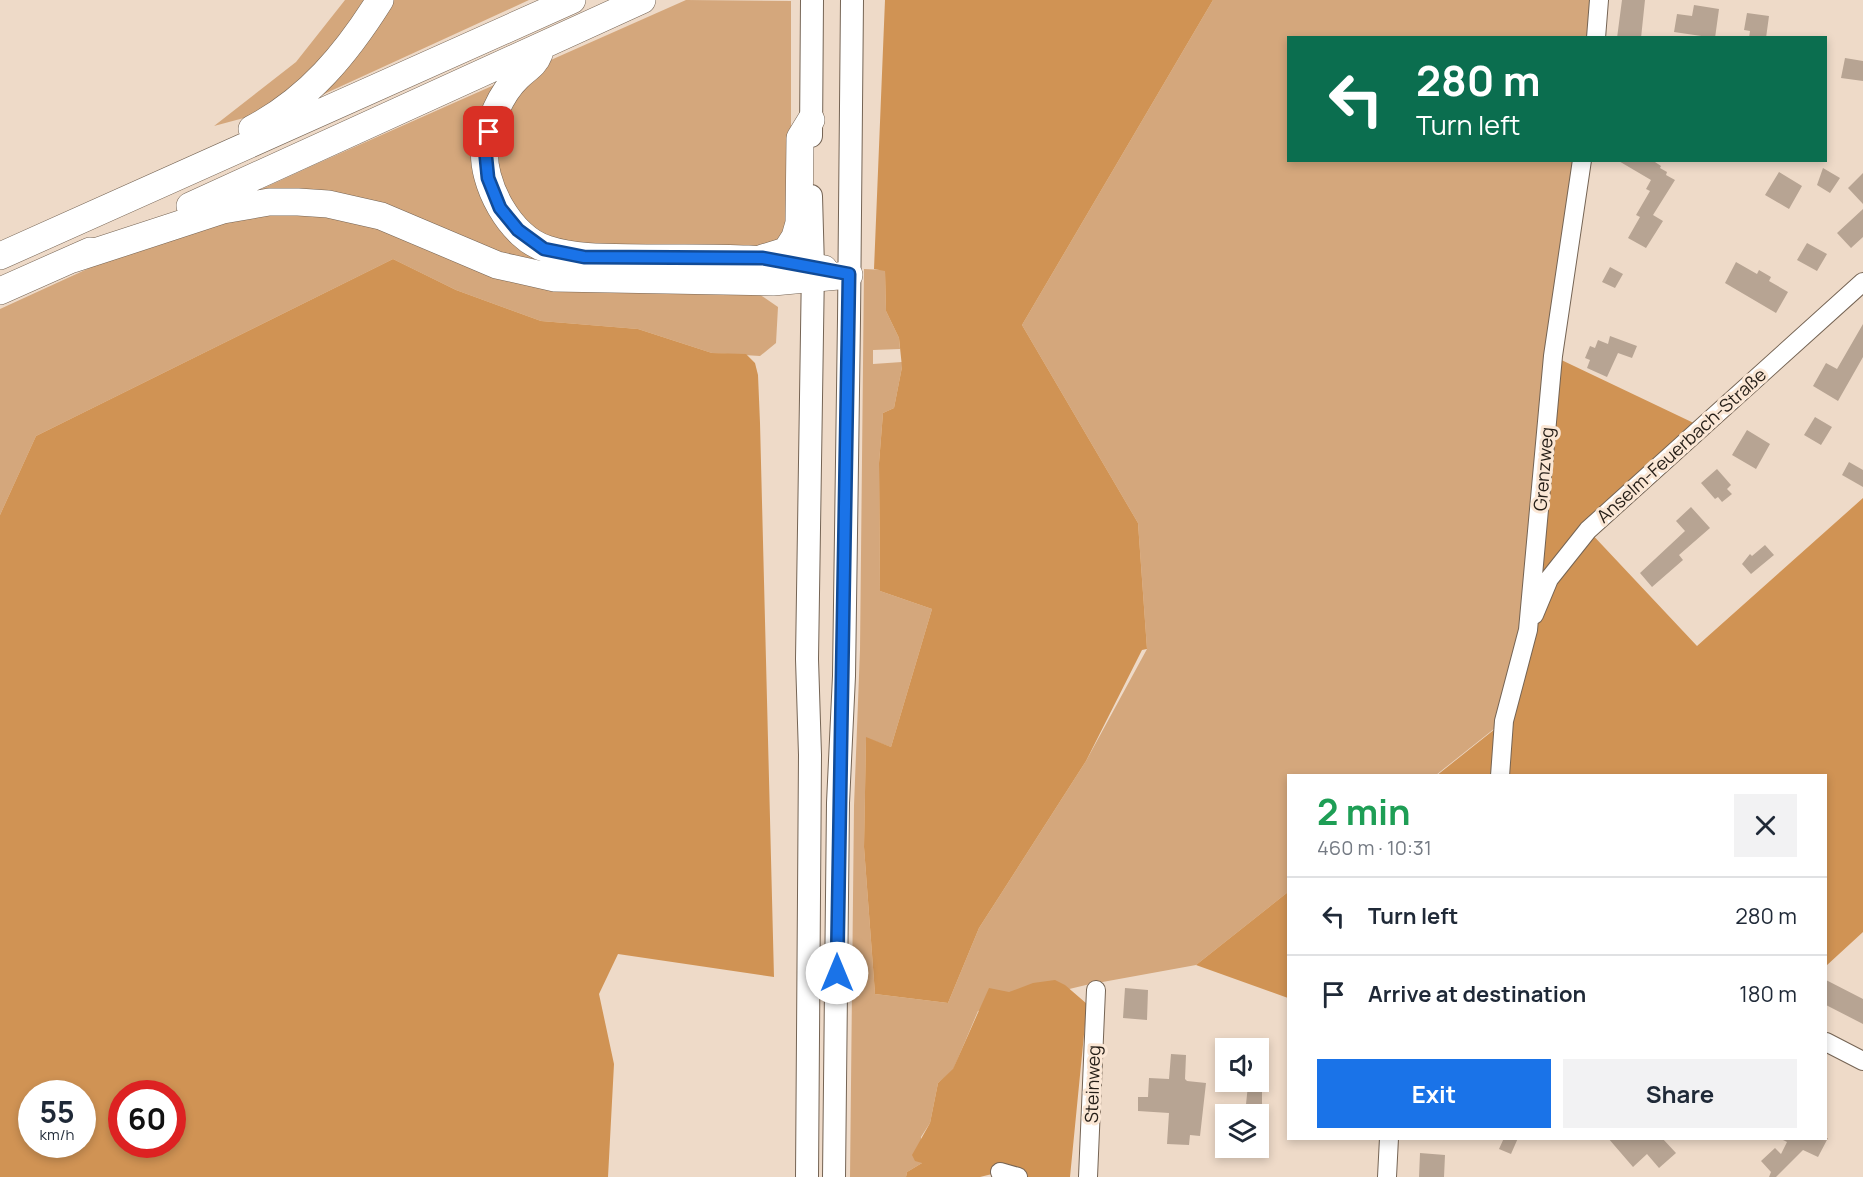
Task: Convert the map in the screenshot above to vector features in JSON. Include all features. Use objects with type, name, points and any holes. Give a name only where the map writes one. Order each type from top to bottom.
[{"type":"highway","points":[[208,164],[228,142],[262,123],[312,87],[349,48],[380,0]]},
{"type":"highway","points":[[0,256],[572,0]]},
{"type":"highway","points":[[0,291],[642,0]]},
{"type":"highway","points":[[542,47],[537,61],[517,78],[505,93],[493,116],[485,148],[488,178],[500,208],[518,230],[544,249],[584,257],[763,258],[813,273]]},
{"type":"highway","points":[[763,258],[786,251],[795,237],[799,223],[800,138],[811,120]]},
{"type":"highway","points":[[73,259],[223,210],[268,202],[298,202],[328,204],[381,216],[497,265],[555,278],[774,282],[813,273],[849,274]]},
{"type":"main road","points":[[807,1177],[810,755],[807,659],[813,273],[812,0]]},
{"type":"main road","points":[[834,1177],[838,803],[844,676],[852,0]]},
{"type":"street","points":[[1596,36],[1599,0]]},
{"type":"street","name":"Grenzweg","points":[[1500,774],[1504,721],[1528,630],[1554,356],[1582,162]]},
{"type":"street","name":"Anselm-Feuerbach-Straße","points":[[1528,630],[1549,579],[1587,530],[1863,282]]},
{"type":"street","name":"Steinweg","points":[[1088,1177],[1096,990]]},
{"type":"street","points":[[1827,1043],[1863,1061]]},
{"type":"street","points":[[1387,1177],[1389,1140]]},
{"type":"street","points":[[1000,1172],[1018,1177]]},
{"type":"shaded area","points":[[345,0],[529,0],[311,100],[214,126],[296,62]]},
{"type":"shaded area","points":[[686,0],[791,1],[791,221],[759,294],[778,307],[776,343],[760,356],[712,353],[638,329],[541,321],[456,290],[393,259],[36,436],[0,515],[0,309],[314,165]]},
{"type":"shaded area","points":[[885,0],[1213,0],[1022,325],[1138,523],[1147,649],[1142,650],[1086,761],[979,928],[948,1003],[875,994],[864,847],[866,737],[891,747],[932,609],[880,591],[879,463],[883,413],[894,408],[902,367],[899,338],[886,311],[885,271],[874,269]]},
{"type":"shaded area","points":[[1213,0],[1599,0],[1596,36],[1287,36],[1287,162],[1582,162],[1528,630],[1504,721],[1437,774],[1287,774],[1287,893],[1196,965],[1086,985],[978,1011],[953,1070],[938,1083],[930,1123],[921,1137],[922,1163],[907,1172],[906,1177],[850,1177],[854,806],[860,650],[864,269],[885,270],[886,311],[899,338],[900,349],[873,350],[873,364],[902,362],[894,408],[883,413],[879,463],[880,591],[932,609],[891,747],[866,738],[864,847],[875,994],[948,1003],[979,928],[1086,761],[1147,649],[1138,523],[1022,325]]},
{"type":"shaded area","points":[[393,259],[456,290],[541,321],[638,329],[712,353],[746,354],[755,363],[758,375],[774,977],[618,954],[599,994],[614,1064],[608,1177],[0,1177],[0,515],[36,436]]},
{"type":"shaded area","points":[[1553,356],[1700,426],[1588,530],[1697,646],[1863,498],[1863,932],[1827,965],[1827,774],[1439,774],[1505,721],[1528,630]]},
{"type":"shaded area","points":[[1287,893],[1287,998],[1196,965]]},
{"type":"shaded area","points":[[1055,980],[1065,985],[1087,1004],[1070,1177],[1018,1177],[1000,1172],[980,1177],[906,1177],[907,1172],[922,1163],[915,1161],[912,1155],[930,1123],[938,1083],[953,1069],[989,988],[1009,992],[1033,983]]},
{"type":"building","points":[[1622,0],[1645,0],[1641,36],[1617,36]]},
{"type":"building","points":[[1694,5],[1719,9],[1715,36],[1674,32],[1677,14],[1692,16]]},
{"type":"building","points":[[1747,13],[1769,16],[1766,36],[1749,36],[1750,31],[1744,30]]},
{"type":"building","points":[[1845,58],[1863,61],[1863,81],[1841,78]]},
{"type":"building","points":[[1620,162],[1655,162],[1667,172],[1666,175],[1675,180],[1653,215],[1663,221],[1646,248],[1628,238],[1640,217],[1636,215],[1650,191],[1646,189],[1651,180]]},
{"type":"building","points":[[1823,168],[1840,178],[1830,193],[1817,185]]},
{"type":"building","points":[[1779,172],[1802,186],[1789,209],[1765,195]]},
{"type":"building","points":[[1863,173],[1863,204],[1848,188]]},
{"type":"building","points":[[1863,209],[1863,237],[1851,248],[1837,233]]},
{"type":"building","points":[[1807,243],[1827,254],[1817,271],[1797,260]]},
{"type":"building","points":[[1736,262],[1757,274],[1759,270],[1771,277],[1769,281],[1788,292],[1776,313],[1725,283]]},
{"type":"building","points":[[1610,267],[1623,274],[1615,288],[1602,282]]},
{"type":"building","points":[[1863,324],[1863,357],[1838,401],[1813,386],[1826,363],[1837,369]]},
{"type":"building","points":[[1610,336],[1637,346],[1632,358],[1618,353],[1607,377],[1587,368],[1590,360],[1585,358],[1590,346],[1595,348],[1598,340],[1608,344]]},
{"type":"building","points":[[1815,417],[1832,427],[1821,445],[1804,435]]},
{"type":"building","points":[[1747,430],[1770,444],[1756,469],[1732,455]]},
{"type":"building","points":[[1849,462],[1863,470],[1863,487],[1842,475]]},
{"type":"building","points":[[1717,469],[1731,485],[1727,489],[1732,494],[1722,502],[1718,497],[1715,499],[1701,483]]},
{"type":"building","points":[[1691,507],[1710,528],[1679,555],[1683,560],[1652,587],[1640,573],[1685,531],[1676,521]]},
{"type":"building","points":[[1765,545],[1774,555],[1751,574],[1742,564],[1750,554],[1752,556]]},
{"type":"building","points":[[1827,981],[1863,999],[1863,1024],[1827,1006]]},
{"type":"building","points":[[1125,988],[1148,990],[1147,1020],[1123,1018]]},
{"type":"building","points":[[1171,1054],[1186,1055],[1185,1079],[1187,1081],[1206,1083],[1200,1136],[1190,1135],[1189,1145],[1167,1144],[1169,1113],[1138,1111],[1138,1097],[1148,1097],[1149,1078],[1169,1079]]},
{"type":"building","points":[[1247,1092],[1262,1092],[1262,1104],[1246,1104]]},
{"type":"building","points":[[1503,1140],[1517,1140],[1511,1154],[1499,1149]]},
{"type":"building","points":[[1610,1140],[1664,1140],[1676,1153],[1659,1168],[1647,1154],[1633,1167]]},
{"type":"building","points":[[1783,1140],[1827,1140],[1818,1157],[1803,1150],[1776,1177],[1769,1177],[1771,1172],[1761,1161],[1775,1148],[1781,1154],[1787,1142]]},
{"type":"building","points":[[1420,1153],[1445,1155],[1444,1177],[1419,1177]]},
{"type":"route","points":[[489,132],[485,148],[488,178],[500,208],[518,230],[544,249],[584,257],[763,258],[849,274],[844,652],[838,803],[837,973]]}]
